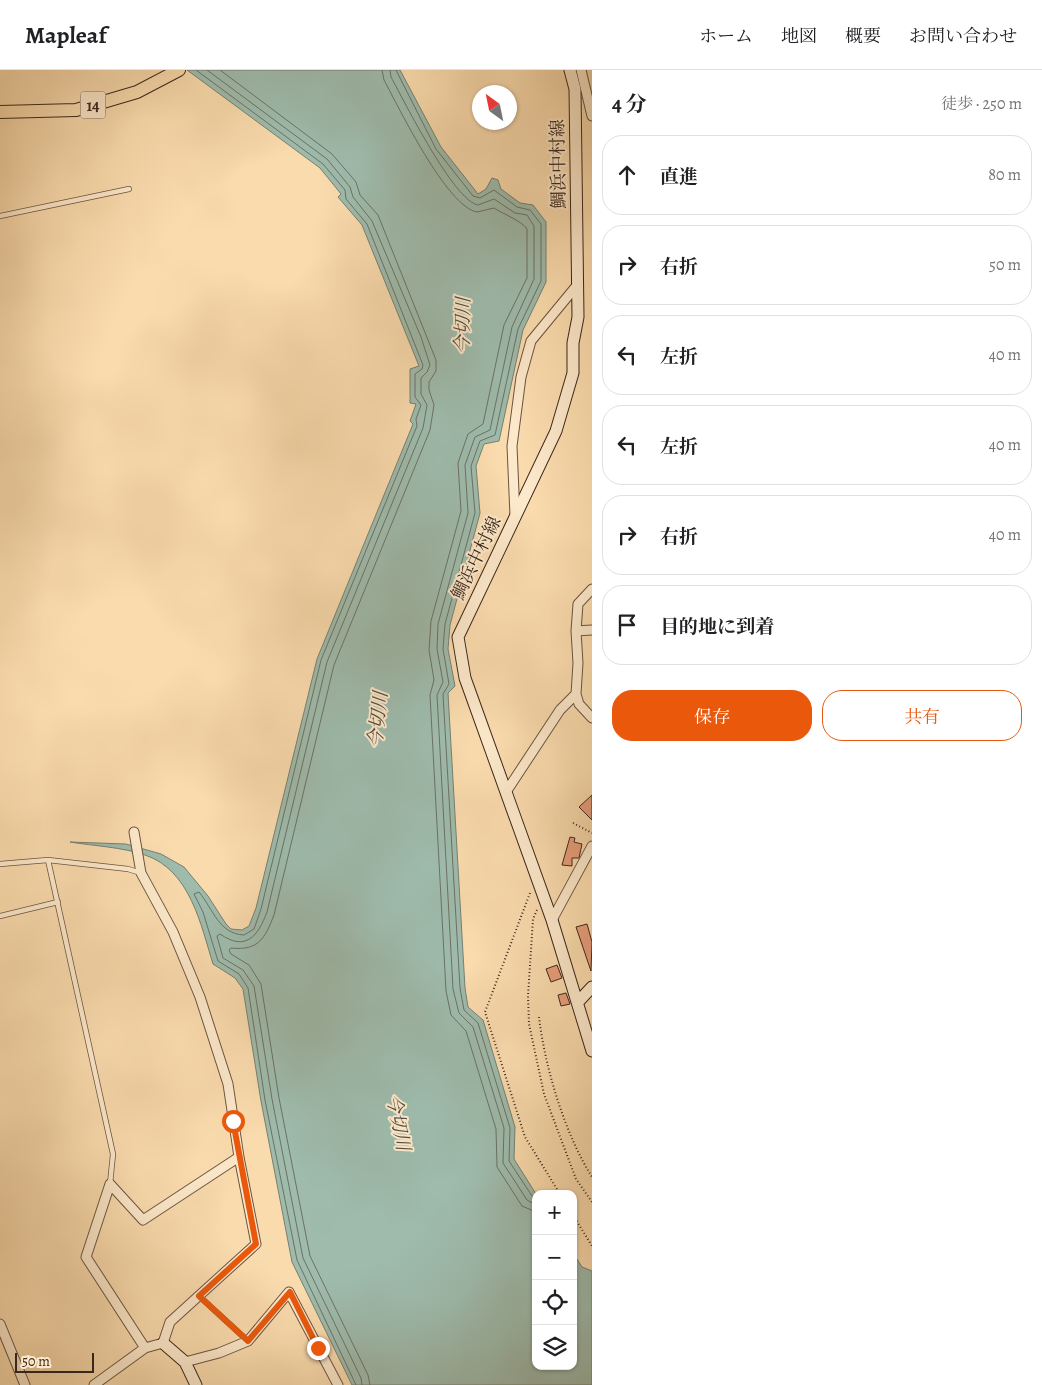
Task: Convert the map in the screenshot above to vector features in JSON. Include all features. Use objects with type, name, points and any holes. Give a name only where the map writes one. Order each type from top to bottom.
[{"type":"main road","name":"14","points":[[0,112],[76,110],[136,92],[179,70]]},
{"type":"main road","name":"鯛浜中村線","points":[[570,70],[575,89],[578,284],[578,317],[573,343],[573,373],[556,431],[458,638],[465,678],[552,920],[592,1051]]},
{"type":"main road","points":[[578,1002],[592,987]]},
{"type":"main road","points":[[163,1343],[185,1362],[196,1385]]},
{"type":"street","points":[[581,70],[592,116]]},
{"type":"street","points":[[515,517],[512,446],[521,377],[531,341],[578,284]]},
{"type":"street","points":[[592,590],[578,604],[576,631],[578,663],[576,694],[579,704],[592,718]]},
{"type":"street","points":[[576,631],[592,630]]},
{"type":"street","points":[[506,792],[560,710],[576,694]]},
{"type":"street","points":[[94,1385],[145,1348],[163,1343],[170,1322],[256,1244],[239,1157],[228,1084],[200,997],[172,932],[141,873],[134,832]]},
{"type":"street","points":[[552,920],[592,846]]},
{"type":"street","points":[[110,1184],[142,1220],[239,1157]]},
{"type":"street","points":[[110,1184],[86,1257],[145,1348]]},
{"type":"street","points":[[185,1362],[219,1353],[248,1341],[290,1292],[338,1385]]},
{"type":"street","points":[[0,1324],[25,1385]]},
{"type":"lane","points":[[0,216],[129,189]]},
{"type":"lane","points":[[48,860],[113,1154],[110,1184]]},
{"type":"lane","points":[[0,864],[48,860],[128,869],[141,873]]},
{"type":"lane","points":[[0,916],[58,902]]},
{"type":"lane","points":[[199,1296],[248,1341]]},
{"type":"path","points":[[573,824],[592,834]]},
{"type":"path","points":[[538,884],[529,895],[485,1012],[525,1137],[558,1190]]},
{"type":"path","points":[[543,897],[533,919],[528,996],[529,1024],[544,1094],[576,1179],[592,1202]]},
{"type":"path","points":[[539,1017],[544,1054],[572,1137],[592,1177]]},
{"type":"path","points":[[577,1222],[592,1246]]},
{"type":"water","name":"今切川","points":[[187,70],[400,70],[441,147],[478,194],[486,189],[492,178],[498,180],[501,189],[520,203],[533,205],[546,222],[546,282],[523,330],[499,441],[484,444],[476,466],[480,513],[450,625],[448,649],[455,686],[448,693],[465,988],[468,1007],[483,1020],[515,1127],[514,1159],[533,1190],[532,1370],[577,1370],[577,1259],[582,1267],[592,1271],[592,1385],[352,1385],[292,1262],[261,1101],[243,989],[235,978],[213,964],[204,933],[191,900],[173,873],[160,862],[136,852],[70,842],[126,844],[161,854],[184,867],[208,896],[231,929],[242,930],[249,926],[256,908],[317,659],[413,424],[410,421],[416,404],[410,403],[410,369],[419,366],[362,225],[338,197],[341,194],[320,168]]},
{"type":"building","points":[[592,795],[592,820],[579,807]]},
{"type":"building","points":[[570,837],[575,838],[574,842],[582,844],[579,858],[572,858],[572,866],[562,865]]},
{"type":"building","points":[[587,924],[592,942],[591,971],[576,927]]},
{"type":"building","points":[[557,965],[562,978],[551,982],[546,969]]},
{"type":"building","points":[[566,993],[570,1004],[561,1006],[558,995]]},
{"type":"route","points":[[233,1121],[256,1244],[199,1296],[248,1341],[262,1327],[290,1292],[318,1348]]}]
